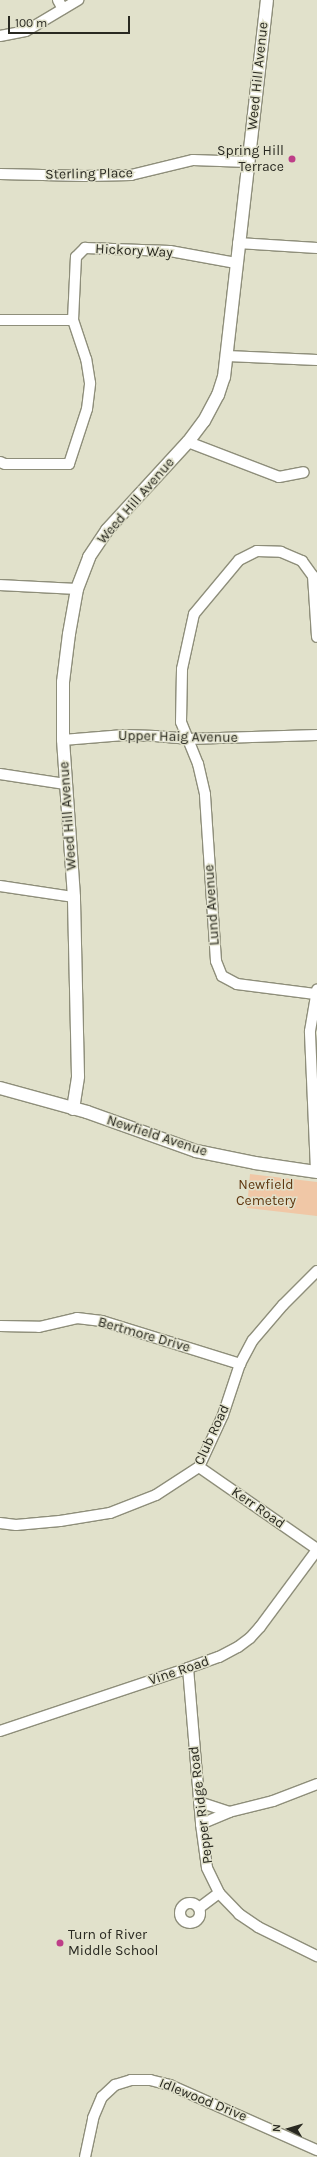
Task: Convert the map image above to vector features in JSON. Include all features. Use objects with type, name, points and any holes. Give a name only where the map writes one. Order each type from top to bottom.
[{"type":"main road","name":"Weed Hill Avenue","points":[[73,1108],[78,1076],[74,897],[65,784],[63,682],[77,589],[90,557],[107,530],[188,442],[204,421],[218,395],[227,356],[238,243],[267,0]]},
{"type":"main road","name":"Newfield Avenue","points":[[0,1088],[73,1108],[196,1150],[255,1163],[316,1172]]},
{"type":"street","points":[[58,0],[63,9]]},
{"type":"street","points":[[0,36],[26,31],[78,0]]},
{"type":"street","name":"Sterling Place","points":[[0,174],[85,176],[131,175],[193,160],[248,162]]},
{"type":"street","points":[[238,243],[317,248]]},
{"type":"street","name":"Hickory Way","points":[[73,320],[76,257],[84,248],[170,251],[236,263]]},
{"type":"street","points":[[0,320],[73,320],[86,358],[90,383],[87,409],[69,464],[5,464],[0,462]]},
{"type":"street","points":[[227,356],[317,360]]},
{"type":"street","points":[[188,442],[279,477],[304,472]]},
{"type":"street","name":"Lund Avenue","points":[[316,992],[237,984],[222,976],[216,961],[205,794],[198,764],[181,722],[182,669],[194,614],[239,560],[257,551],[281,552],[302,560],[313,576],[317,637]]},
{"type":"street","points":[[0,585],[77,589]]},
{"type":"street","name":"Upper Haig Avenue","points":[[63,740],[124,735],[187,739],[317,735]]},
{"type":"street","points":[[0,774],[65,784]]},
{"type":"street","points":[[0,886],[74,897]]},
{"type":"street","points":[[316,992],[310,1031],[316,1172]]},
{"type":"street","name":"Club Road","points":[[0,1523],[16,1525],[60,1522],[110,1513],[156,1495],[199,1467],[223,1415],[240,1364],[253,1340],[283,1305],[317,1271]]},
{"type":"street","name":"Bertmore Drive","points":[[0,1326],[39,1327],[78,1318],[102,1321],[240,1364]]},
{"type":"street","name":"Kerr Road","points":[[199,1467],[317,1550]]},
{"type":"street","name":"Vine Road","points":[[0,1731],[219,1657],[250,1638],[285,1595],[317,1550]]},
{"type":"street","name":"Pepper Ridge Road","points":[[188,1668],[201,1824],[207,1868],[219,1893],[239,1914],[258,1928],[317,1956]]},
{"type":"street","points":[[201,1824],[229,1812],[273,1801],[317,1784]]},
{"type":"street","points":[[199,1802],[229,1812]]},
{"type":"street","points":[[199,1908],[219,1893]]},
{"type":"street","name":"Idlewood Drive","points":[[85,2157],[93,2118],[102,2098],[115,2085],[131,2080],[150,2080],[170,2085],[317,2150]]},
{"type":"green space","name":"Newfield Cemetery","points":[[250,1174],[317,1182],[317,1216],[247,1208]]},
{"type":"place","name":"Spring Hill Terrace","points":[[292,159]]},
{"type":"place","name":"Turn of River Middle School","points":[[60,1943]]}]
